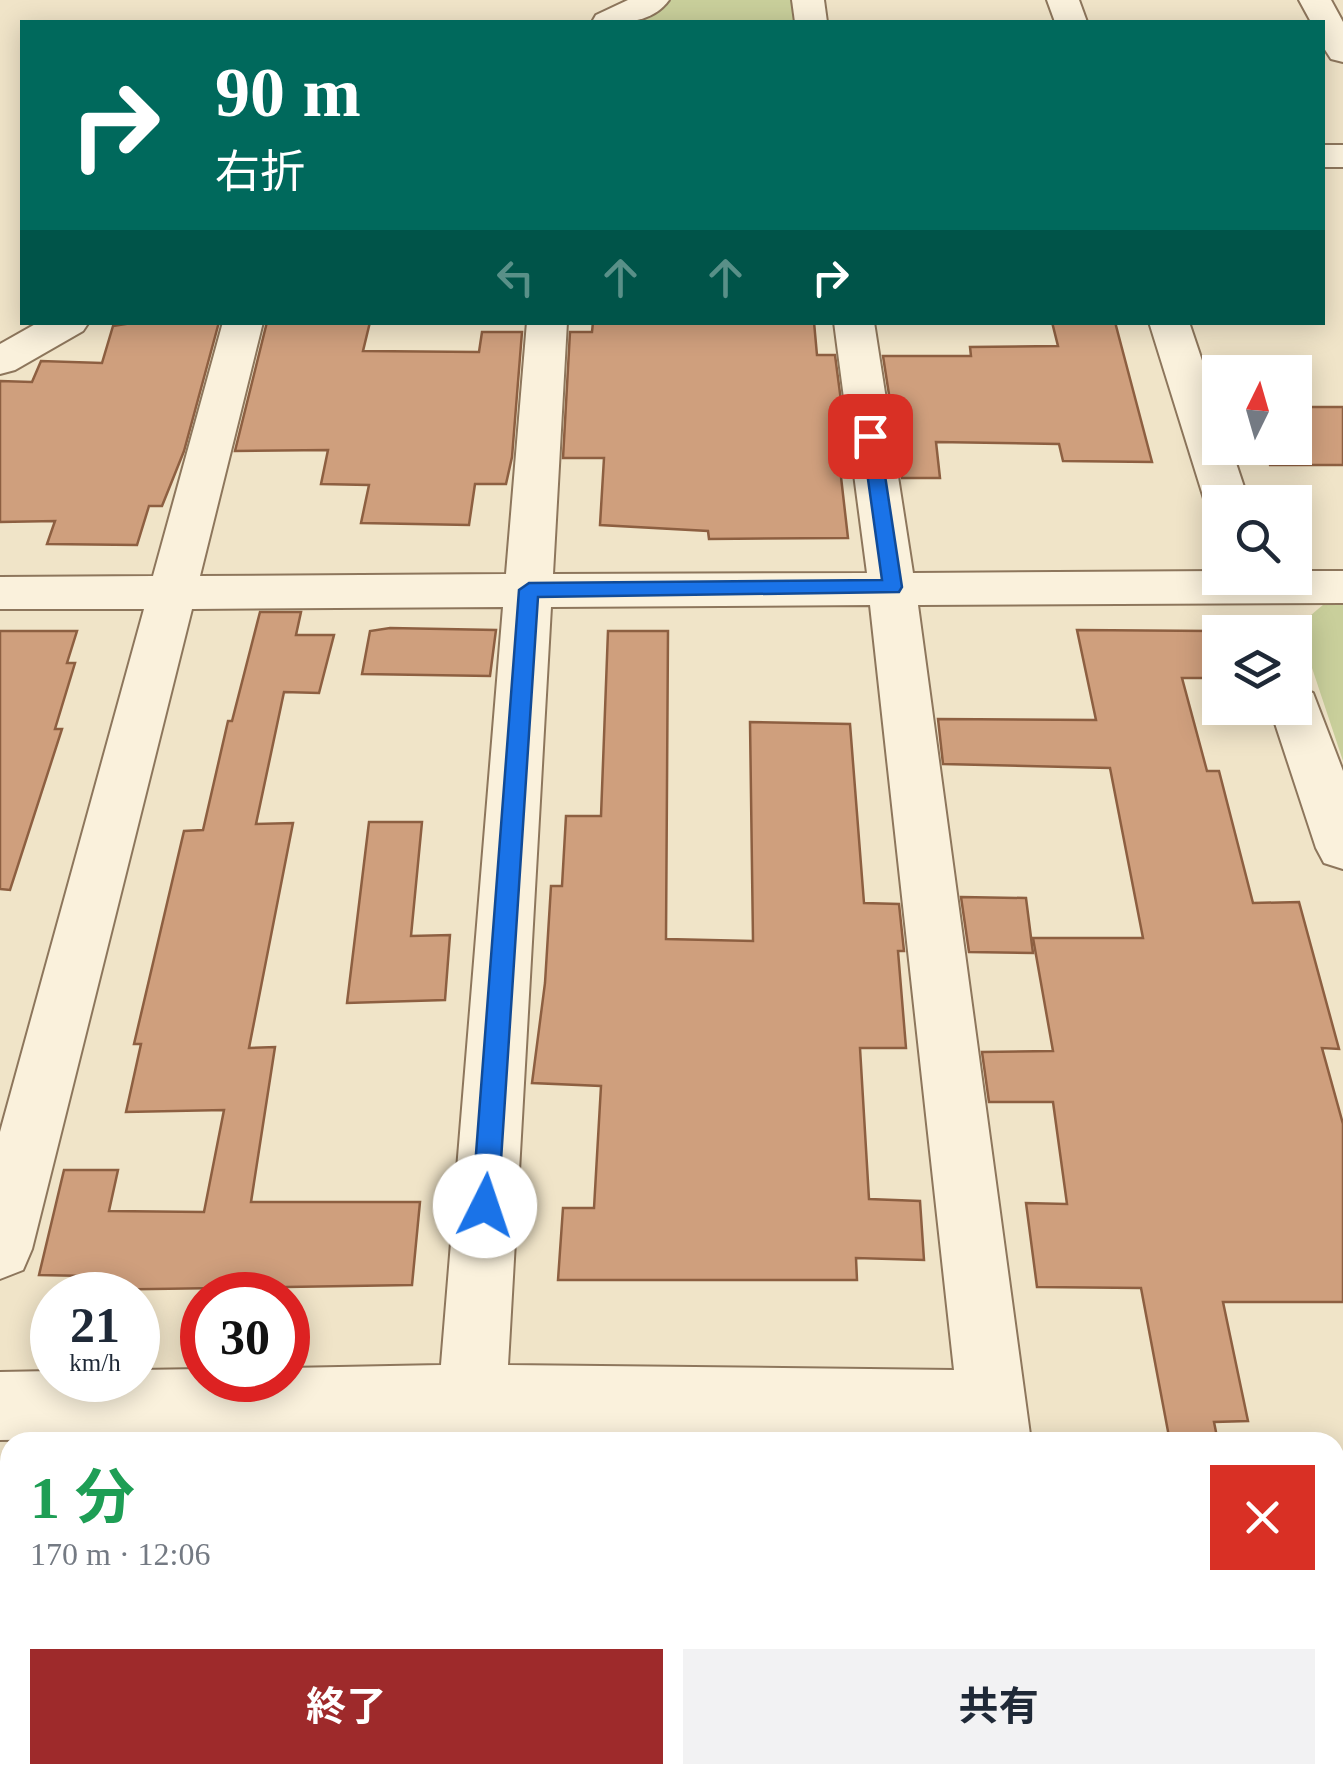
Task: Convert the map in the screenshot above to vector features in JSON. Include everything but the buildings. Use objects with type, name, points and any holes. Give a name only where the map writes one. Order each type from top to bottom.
[{"type":"street","points":[[612,20],[653,0]]},
{"type":"street","points":[[1315,0],[1343,52]]},
{"type":"street","points":[[0,361],[64,325]]},
{"type":"street","points":[[0,1249],[242,325]]},
{"type":"street","points":[[470,1421],[547,325]]},
{"type":"street","points":[[0,1406],[470,1421],[994,1423],[892,587],[854,325]]},
{"type":"street","points":[[1171,325],[1223,485]]},
{"type":"street","points":[[0,593],[1202,583]]},
{"type":"street","points":[[1312,585],[1343,586]]},
{"type":"street","points":[[1301,725],[1343,848]]},
{"type":"green space","points":[[669,0],[799,0],[801,20],[629,20]]},
{"type":"green space","points":[[1330,599],[1343,599],[1343,761],[1312,668],[1311,615]]},
{"type":"route","points":[[485,1206],[529,590],[892,587],[870,436]]}]
